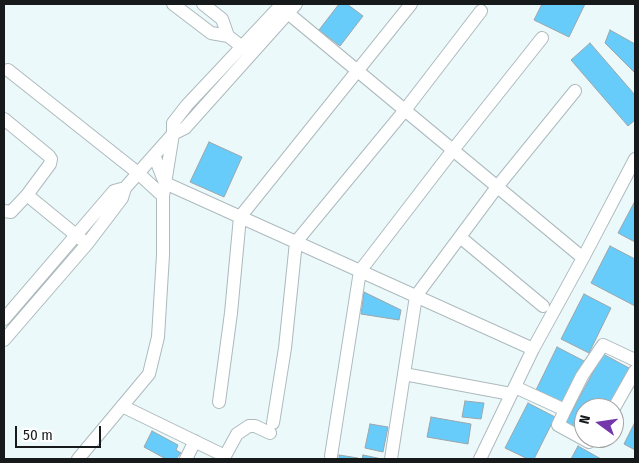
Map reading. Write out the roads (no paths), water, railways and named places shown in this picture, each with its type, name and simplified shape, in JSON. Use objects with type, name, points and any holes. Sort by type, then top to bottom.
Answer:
[{"type":"street","points":[[173,4],[210,33],[228,36],[241,46]]},
{"type":"street","points":[[203,4],[222,19],[228,36]]},
{"type":"street","points":[[219,402],[231,313],[240,217],[356,70],[411,4]]},
{"type":"street","points":[[287,7],[356,70],[583,258]]},
{"type":"street","points":[[78,459],[149,374],[158,337],[163,256],[163,196],[173,123],[187,104],[241,46],[287,7]]},
{"type":"street","points":[[4,340],[87,244],[122,198],[125,188],[173,134],[185,128],[287,7]]},
{"type":"street","points":[[122,406],[195,441],[224,458],[237,434],[249,426],[271,428],[285,348],[296,242],[405,110],[481,11]]},
{"type":"street","points":[[331,456],[360,271],[542,38]]},
{"type":"street","points":[[8,70],[138,173],[163,196]]},
{"type":"street","points":[[391,459],[416,296],[497,187],[575,90]]},
{"type":"street","points":[[4,119],[49,156],[51,160],[27,195],[11,212],[4,211]]},
{"type":"street","points":[[154,156],[166,183],[533,349]]},
{"type":"street","points":[[480,459],[533,349],[635,159]]},
{"type":"street","points":[[4,319],[114,191],[125,188]]},
{"type":"street","points":[[27,195],[87,244]]},
{"type":"street","points":[[460,236],[543,306]]},
{"type":"street","points":[[574,434],[558,425],[582,376],[603,345],[635,360]]},
{"type":"street","points":[[620,398],[635,371]]},
{"type":"street","points":[[404,374],[513,390],[565,410]]},
{"type":"street","points":[[186,459],[195,441]]}]
